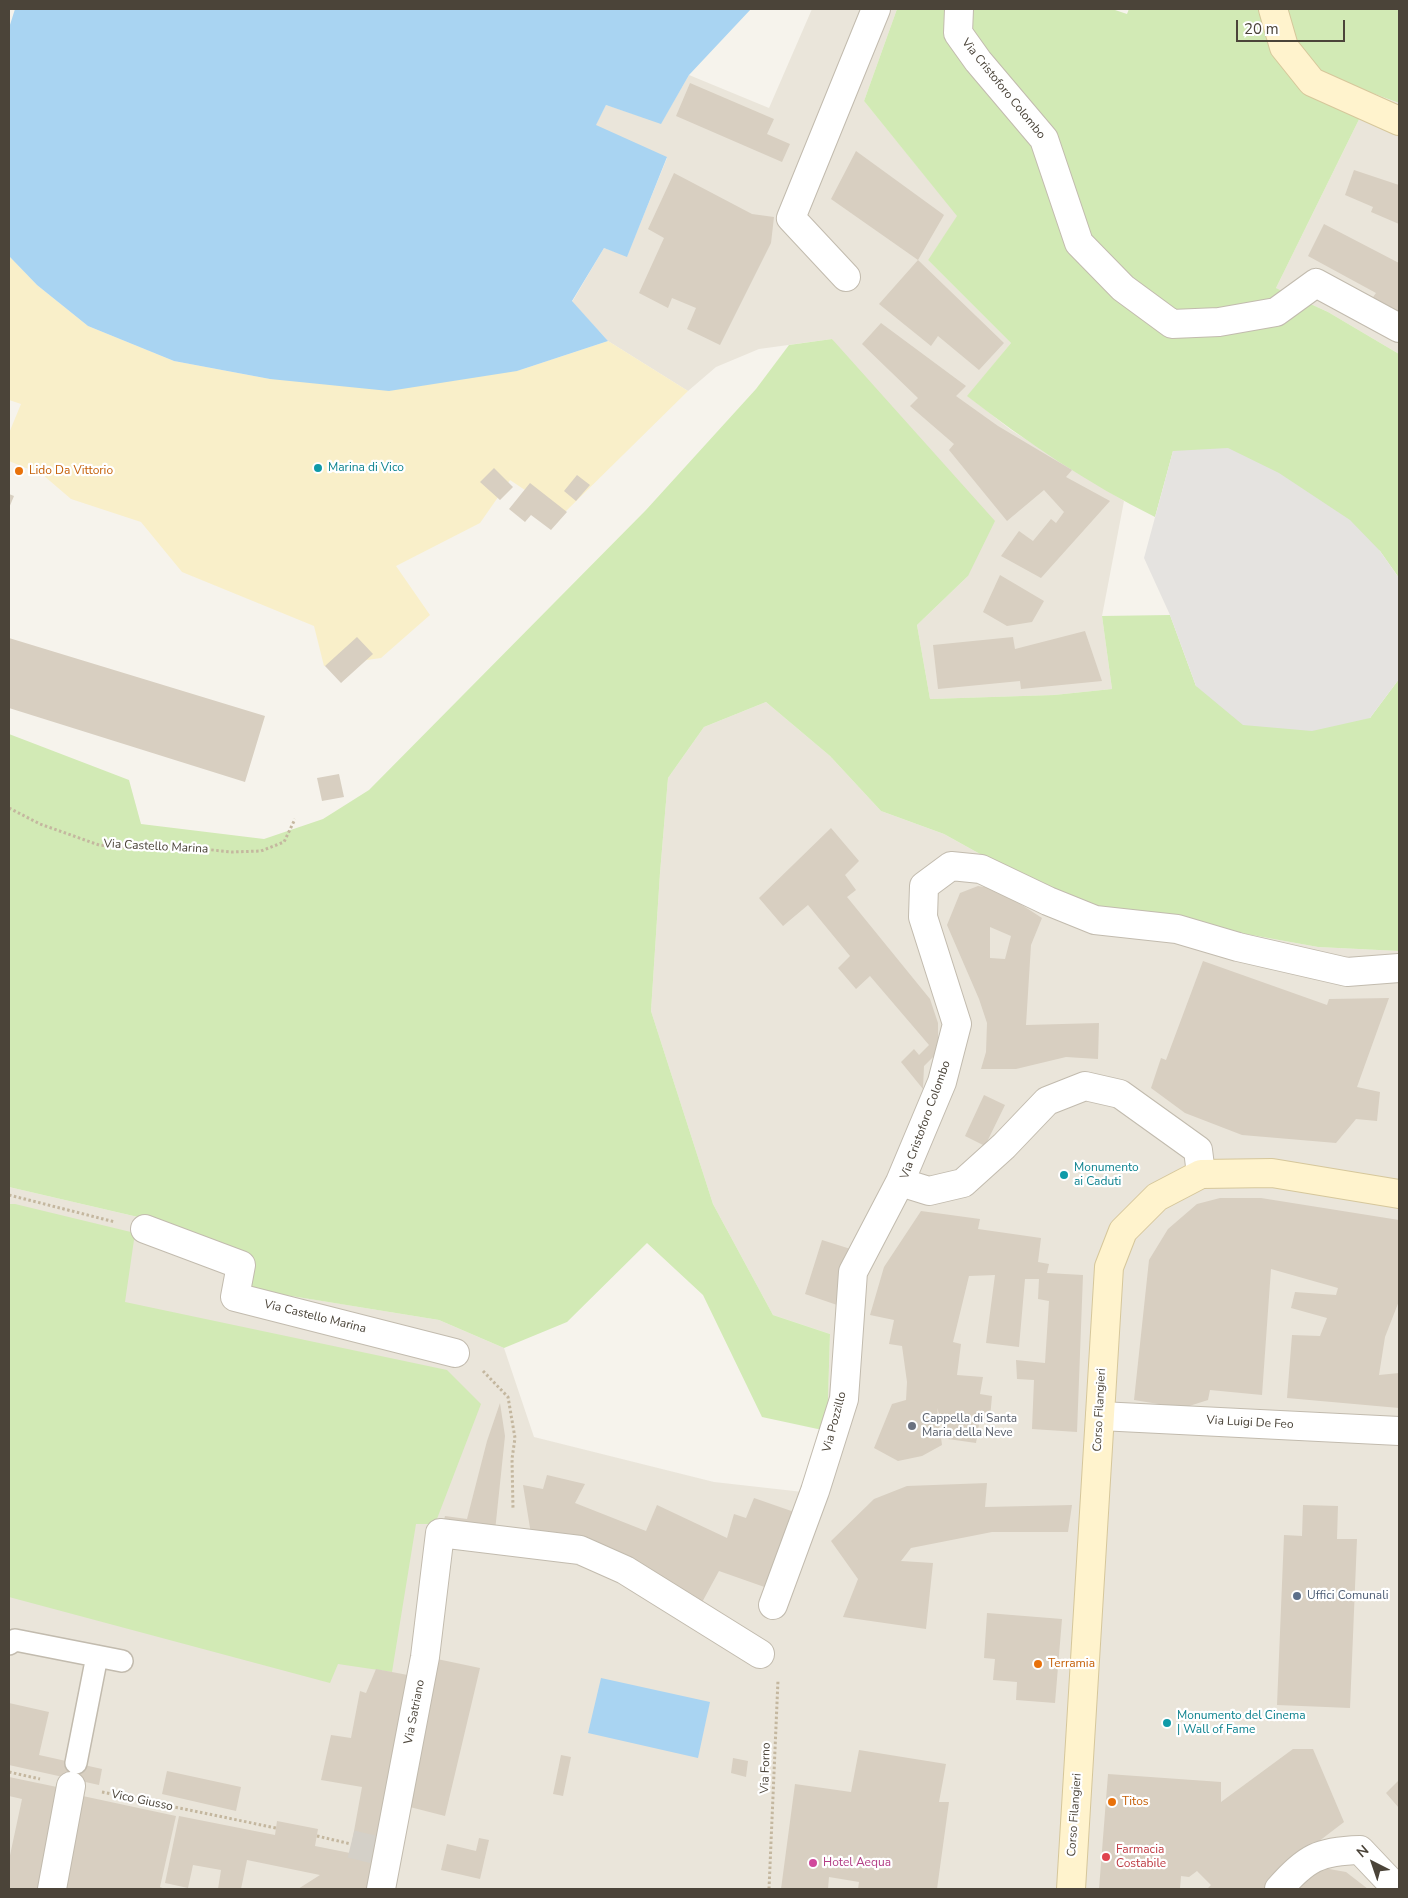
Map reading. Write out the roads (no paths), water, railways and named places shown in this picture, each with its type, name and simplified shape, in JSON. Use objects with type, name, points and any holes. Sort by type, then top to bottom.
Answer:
[{"type":"street","points":[[846,277],[791,218],[876,9]]},
{"type":"street","name":"Via Cristoforo Colombo","points":[[959,9],[958,33],[978,61],[1044,139],[1079,243],[1123,288],[1172,324],[1219,322],[1276,312],[1316,283],[1399,328]]},
{"type":"street","points":[[1273,9],[1284,47],[1312,82],[1399,121]]},
{"type":"street","name":"Via Cristoforo Colombo","points":[[1201,1174],[1198,1150],[1120,1094],[1085,1086],[1047,1102],[1004,1146],[963,1183],[929,1190],[900,1182],[942,1082],[957,1024],[923,917],[924,886],[951,866],[981,869],[1048,901],[1095,920],[1177,929],[1238,947],[1347,972],[1399,968]]},
{"type":"street","name":"Corso Filangieri","points":[[1071,1889],[1108,1267],[1124,1231],[1156,1197],[1201,1174],[1272,1173],[1399,1194]]},
{"type":"street","name":"Via Pozzillo","points":[[773,1605],[815,1491],[844,1399],[853,1272],[900,1182]]},
{"type":"street","name":"Via Castello Marina","points":[[145,1229],[241,1265],[235,1296],[455,1353]]},
{"type":"street","name":"Via Luigi De Feo","points":[[1100,1416],[1399,1431]]},
{"type":"street","name":"Via Satriano","points":[[381,1889],[384,1852],[425,1658],[440,1533],[580,1550],[616,1566],[760,1654]]},
{"type":"street","points":[[52,1889],[73,1776]]},
{"type":"street","points":[[1279,1889],[1292,1874],[1313,1857],[1340,1850],[1360,1850],[1397,1889]]},
{"type":"lane","points":[[9,1644],[15,1640],[122,1661]]},
{"type":"lane","points":[[73,1776],[97,1656]]},
{"type":"water","points":[[15,9],[751,9],[689,75],[661,124],[606,105],[596,125],[667,157],[627,257],[604,248],[572,301],[608,341],[517,371],[389,391],[270,379],[174,361],[88,326],[37,285],[9,256],[9,28]]},
{"type":"water","points":[[601,1678],[710,1702],[698,1758],[588,1733]]},
{"type":"tunnel","points":[[351,1844],[380,1851]]},
{"type":"place","name":"Marina di Vico","points":[[318,468]]},
{"type":"place","name":"Lido Da Vittorio","points":[[19,471]]},
{"type":"place","name":"Monumento ai Caduti","points":[[1064,1175]]},
{"type":"place","name":"Cappella di Santa Maria della Neve","points":[[912,1426]]},
{"type":"place","name":"Uffici Comunali","points":[[1297,1596]]},
{"type":"place","name":"Terramia","points":[[1038,1664]]},
{"type":"place","name":"Monumento del Cinema | Wall of Fame","points":[[1167,1723]]},
{"type":"place","name":"Titos","points":[[1112,1802]]},
{"type":"place","name":"Farmacia Costabile","points":[[1106,1857]]},
{"type":"place","name":"Hotel Aequa","points":[[813,1863]]}]
